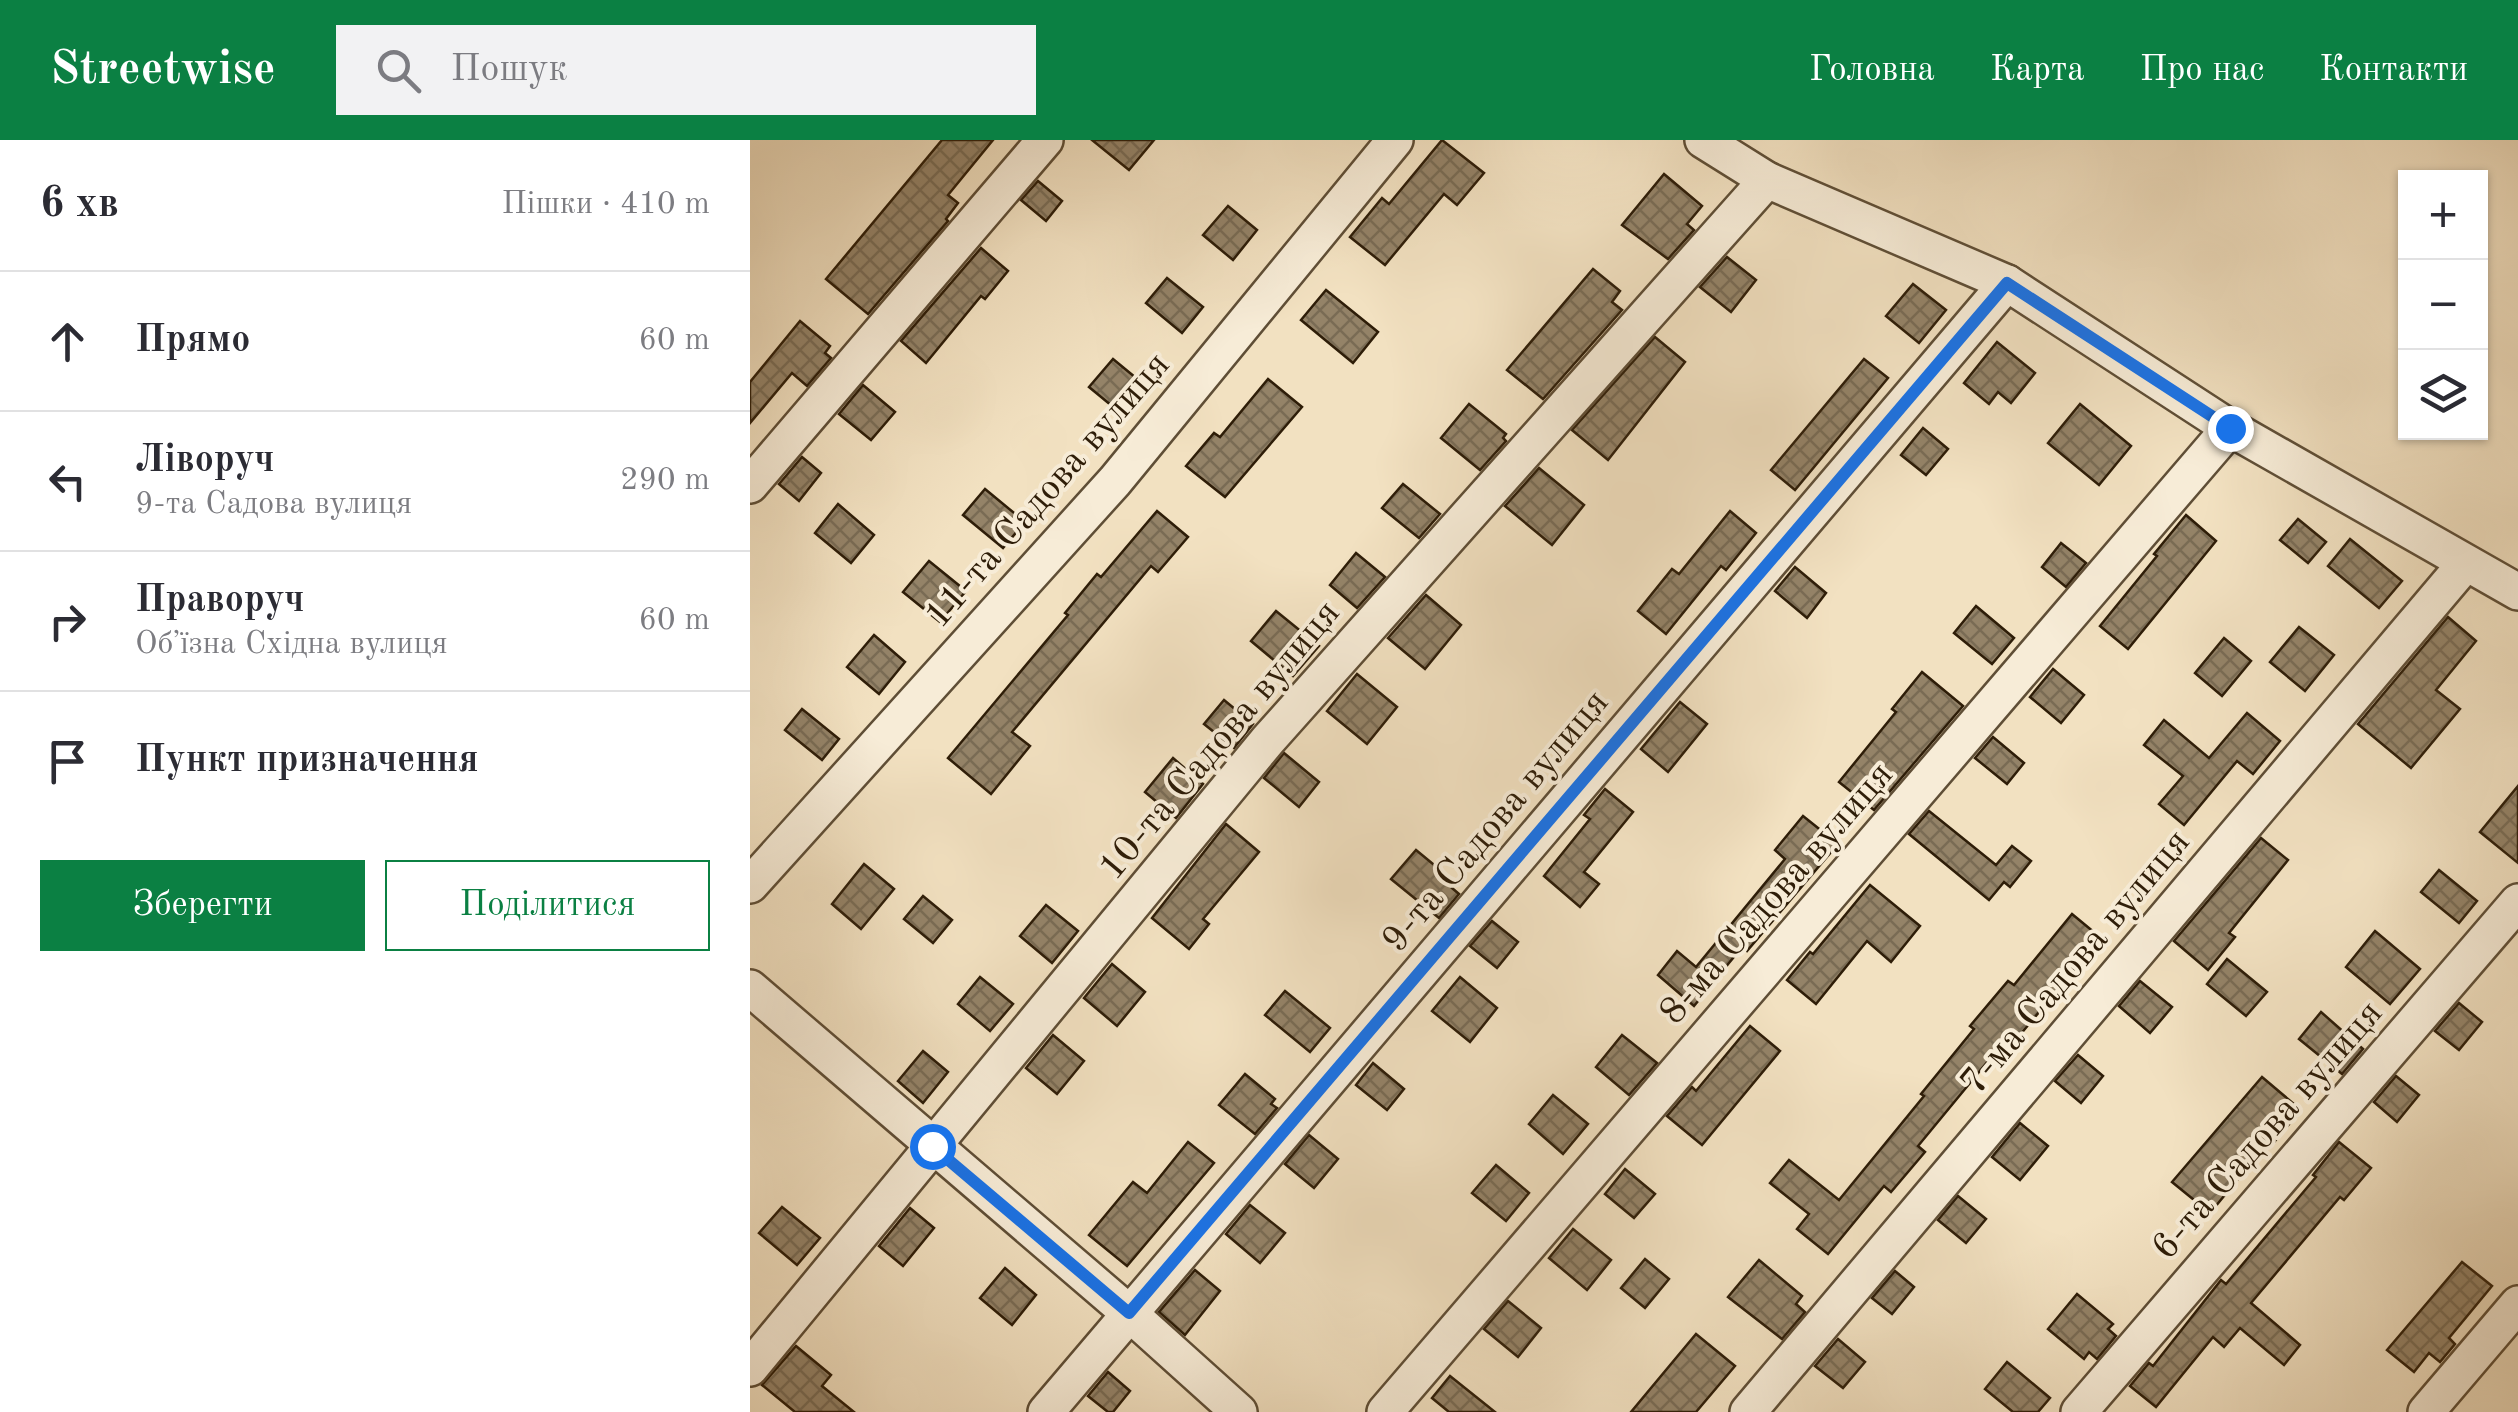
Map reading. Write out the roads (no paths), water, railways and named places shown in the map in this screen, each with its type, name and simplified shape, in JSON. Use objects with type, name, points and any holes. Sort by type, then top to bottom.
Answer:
[{"type":"street","points":[[750,485],[1044,140]]},
{"type":"street","name":"11-та Садова вулиця","points":[[752,880],[1115,481],[1394,140]]},
{"type":"street","points":[[1704,140],[1767,180],[2007,283],[2230,428],[2518,592]]},
{"type":"street","name":"10-та Садова вулиця","points":[[750,1368],[1268,740],[1767,180]]},
{"type":"street","name":"9-та Садова вулиця","points":[[1046,1412],[2007,283]]},
{"type":"street","name":"8-ма Садова вулиця","points":[[1384,1412],[2230,428]]},
{"type":"street","name":"7-ма Садова вулиця","points":[[1748,1412],[2466,564]]},
{"type":"street","name":"6-та Садова вулиця","points":[[2079,1412],[2518,902]]},
{"type":"street","points":[[750,988],[1239,1412]]},
{"type":"street","points":[[2426,1412],[2518,1304]]}]
